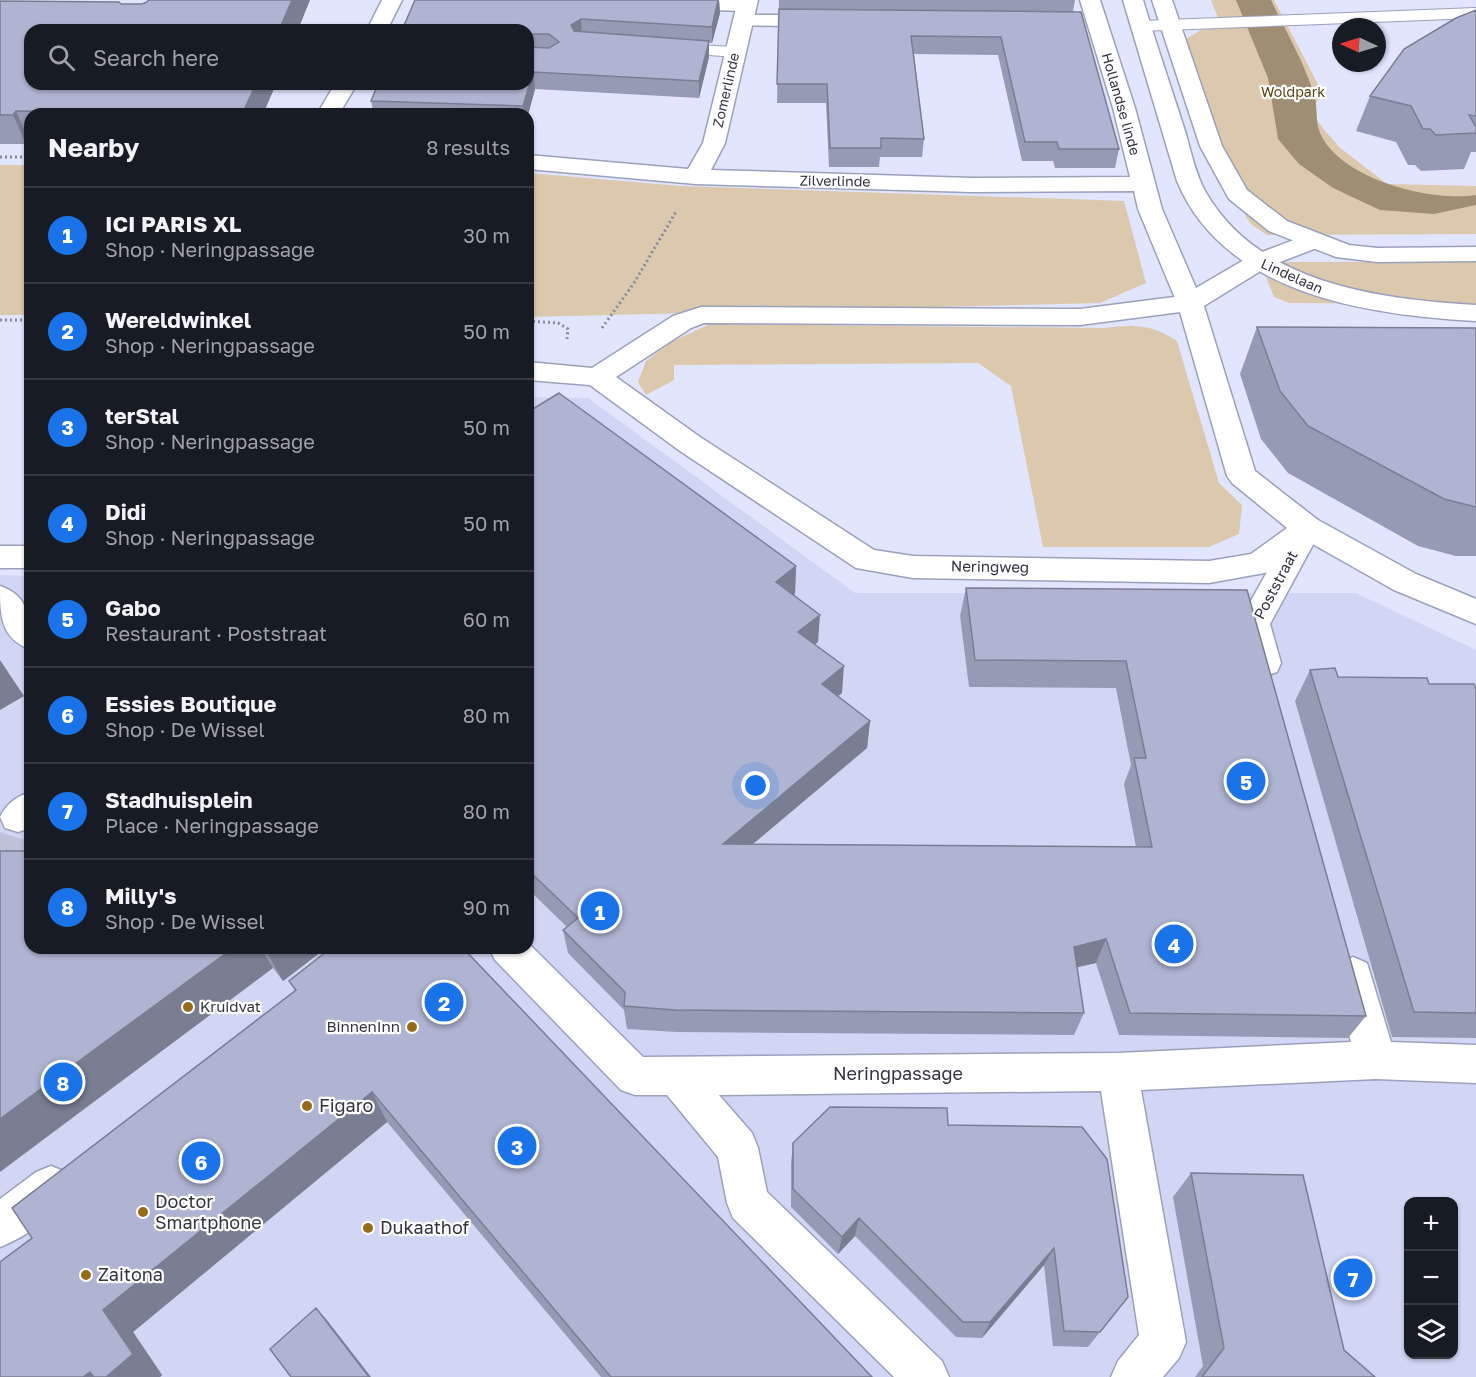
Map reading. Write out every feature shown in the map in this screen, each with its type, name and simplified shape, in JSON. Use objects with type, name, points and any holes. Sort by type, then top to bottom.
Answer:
[{"type":"street","points":[[380,24],[392,0]]},
{"type":"street","name":"Hollandse linde","points":[[1090,0],[1124,108],[1150,208],[1190,303],[1242,476],[1307,528]]},
{"type":"street","name":"Lindelaan","points":[[1133,0],[1194,193],[1214,223],[1258,262],[1329,292],[1424,311],[1476,313]]},
{"type":"street","points":[[1162,0],[1211,146],[1237,194],[1278,226],[1345,252],[1377,255],[1476,254]]},
{"type":"street","points":[[654,3],[746,9],[837,21]]},
{"type":"street","name":"Zomerlinde","points":[[696,177],[714,143],[746,9]]},
{"type":"street","points":[[1073,22],[1097,22]]},
{"type":"street","points":[[332,108],[342,90]]},
{"type":"street","name":"Zilverlinde","points":[[534,163],[696,177],[972,184],[1143,184]]},
{"type":"street","points":[[534,372],[597,377],[682,322],[701,315],[1080,316],[1190,303],[1258,262],[1312,241]]},
{"type":"street","name":"Neringweg","points":[[597,377],[690,444],[867,560],[913,567],[1209,572],[1259,564],[1307,528]]},
{"type":"street","points":[[1307,528],[1405,582],[1476,612]]},
{"type":"street","name":"Poststraat","points":[[1274,692],[1254,624],[1307,528]]},
{"type":"street","points":[[0,598],[24,629]]},
{"type":"street","points":[[1344,943],[1376,1060]]},
{"type":"street","name":"Neringpassage","points":[[514,954],[635,1076],[1118,1072],[1376,1060],[1476,1064]]},
{"type":"street","points":[[1118,1072],[1163,1342],[1134,1377]]},
{"type":"street","points":[[677,1076],[737,1148],[748,1203],[926,1377]]},
{"type":"street","points":[[0,1226],[76,1167]]},
{"type":"lane","points":[[1332,0],[1344,18],[1476,13]]},
{"type":"lane","points":[[1403,0],[1412,15]]},
{"type":"lane","points":[[1140,26],[1332,18]]},
{"type":"lane","points":[[665,48],[735,52]]},
{"type":"path","points":[[0,157],[24,157]]},
{"type":"path","points":[[597,335],[634,283],[696,177]]},
{"type":"path","points":[[0,320],[24,320]]},
{"type":"shaded area","name":"Woldpark","points":[[1236,0],[1271,0],[1309,79],[1315,97],[1319,130],[1332,151],[1368,176],[1413,191],[1436,195],[1476,195],[1476,205],[1434,214],[1380,210],[1333,188],[1299,164],[1278,139],[1268,78]]},
{"type":"shaded area","points":[[534,397],[588,398],[855,593],[1356,593],[1476,650],[1476,1377],[0,1377],[0,575],[24,576],[24,954],[534,954]]},
{"type":"green space","points":[[1211,0],[1274,0],[1321,90],[1312,115],[1339,147],[1387,184],[1476,186],[1476,234],[1267,235],[1252,225],[1246,217],[1184,40],[1203,29],[1239,28],[1235,17],[1218,18]]},
{"type":"green space","points":[[0,165],[24,165],[24,315],[0,315]]},
{"type":"green space","points":[[534,174],[681,186],[1124,201],[1146,283],[1100,303],[534,317]]},
{"type":"green space","points":[[1260,262],[1476,262],[1476,304],[1289,303],[1274,297]]},
{"type":"green space","points":[[710,324],[1104,328],[1133,326],[1158,331],[1177,341],[1219,483],[1242,505],[1239,534],[1209,547],[1043,547],[1011,386],[978,363],[674,365],[674,380],[646,395],[638,382],[646,361],[671,342]]},
{"type":"building","points":[[148,0],[292,0],[282,24],[24,24],[24,90],[253,90],[245,108],[24,108],[24,111],[16,111],[13,115],[0,115],[0,1],[119,2],[121,4],[147,2]]},
{"type":"building","points":[[415,0],[718,0],[712,27],[581,19],[571,25],[574,31],[709,41],[699,81],[534,72],[534,47],[549,48],[559,42],[549,34],[534,34],[534,24],[405,24]]},
{"type":"building","points":[[779,9],[1081,12],[1119,149],[1059,149],[1057,142],[1025,142],[1001,37],[911,36],[924,139],[881,138],[881,148],[830,148],[827,84],[777,84]]},
{"type":"building","points":[[1476,10],[1476,116],[1469,115],[1476,127],[1476,133],[1436,135],[1430,129],[1423,129],[1411,106],[1370,96],[1404,49],[1456,18]]},
{"type":"building","points":[[376,90],[528,90],[523,106],[371,101]]},
{"type":"building","points":[[1257,327],[1476,328],[1476,507],[1444,499],[1308,426],[1280,391]]},
{"type":"building","points":[[559,393],[796,566],[776,582],[820,615],[798,632],[844,666],[822,684],[870,721],[723,844],[1152,847],[1134,758],[1146,758],[1126,661],[975,660],[966,588],[1247,590],[1366,1016],[1130,1013],[1106,939],[1074,947],[1084,1013],[675,1010],[624,1006],[625,992],[563,930],[578,918],[534,876],[534,408]]},
{"type":"building","points":[[1335,668],[1338,677],[1427,678],[1429,684],[1474,684],[1476,689],[1476,1013],[1414,1012],[1310,670]]},
{"type":"building","points":[[0,851],[24,851],[24,954],[225,954],[0,1119]]},
{"type":"building","points":[[323,954],[469,954],[872,1377],[611,1377],[372,1092],[103,1310],[133,1354],[106,1377],[94,1377],[90,1372],[83,1377],[0,1377],[0,1262],[32,1238],[12,1208],[296,990],[289,981]]},
{"type":"building","points":[[830,1107],[947,1108],[948,1125],[1082,1127],[1107,1159],[1128,1297],[1100,1332],[1064,1331],[1054,1248],[990,1322],[963,1322],[859,1218],[842,1237],[793,1189],[793,1143]]},
{"type":"building","points":[[1191,1173],[1303,1175],[1344,1350],[1375,1377],[1202,1377],[1224,1348]]},
{"type":"building","points":[[316,1308],[369,1377],[291,1377],[270,1349]]},
{"type":"tunnel","points":[[0,874],[18,817]]},
{"type":"place","name":"Gabo","points":[[1246,781]]},
{"type":"place","name":"ICI PARIS XL","points":[[600,911]]},
{"type":"place","name":"Didi","points":[[1174,944]]},
{"type":"place","name":"Wereldwinkel","points":[[444,1002]]},
{"type":"place","name":"Kruidvat","points":[[188,1007]]},
{"type":"place","name":"BinnenInn","points":[[412,1027]]},
{"type":"place","name":"Milly's","points":[[63,1082]]},
{"type":"place","name":"Figaro","points":[[307,1106]]},
{"type":"place","name":"terStal","points":[[517,1146]]},
{"type":"place","name":"Essies Boutique","points":[[201,1161]]},
{"type":"place","name":"Doctor Smartphone","points":[[143,1212]]},
{"type":"place","name":"Dukaathof","points":[[368,1228]]},
{"type":"place","name":"Zaitona","points":[[86,1275]]},
{"type":"place","name":"Stadhuisplein","points":[[1353,1278]]}]
